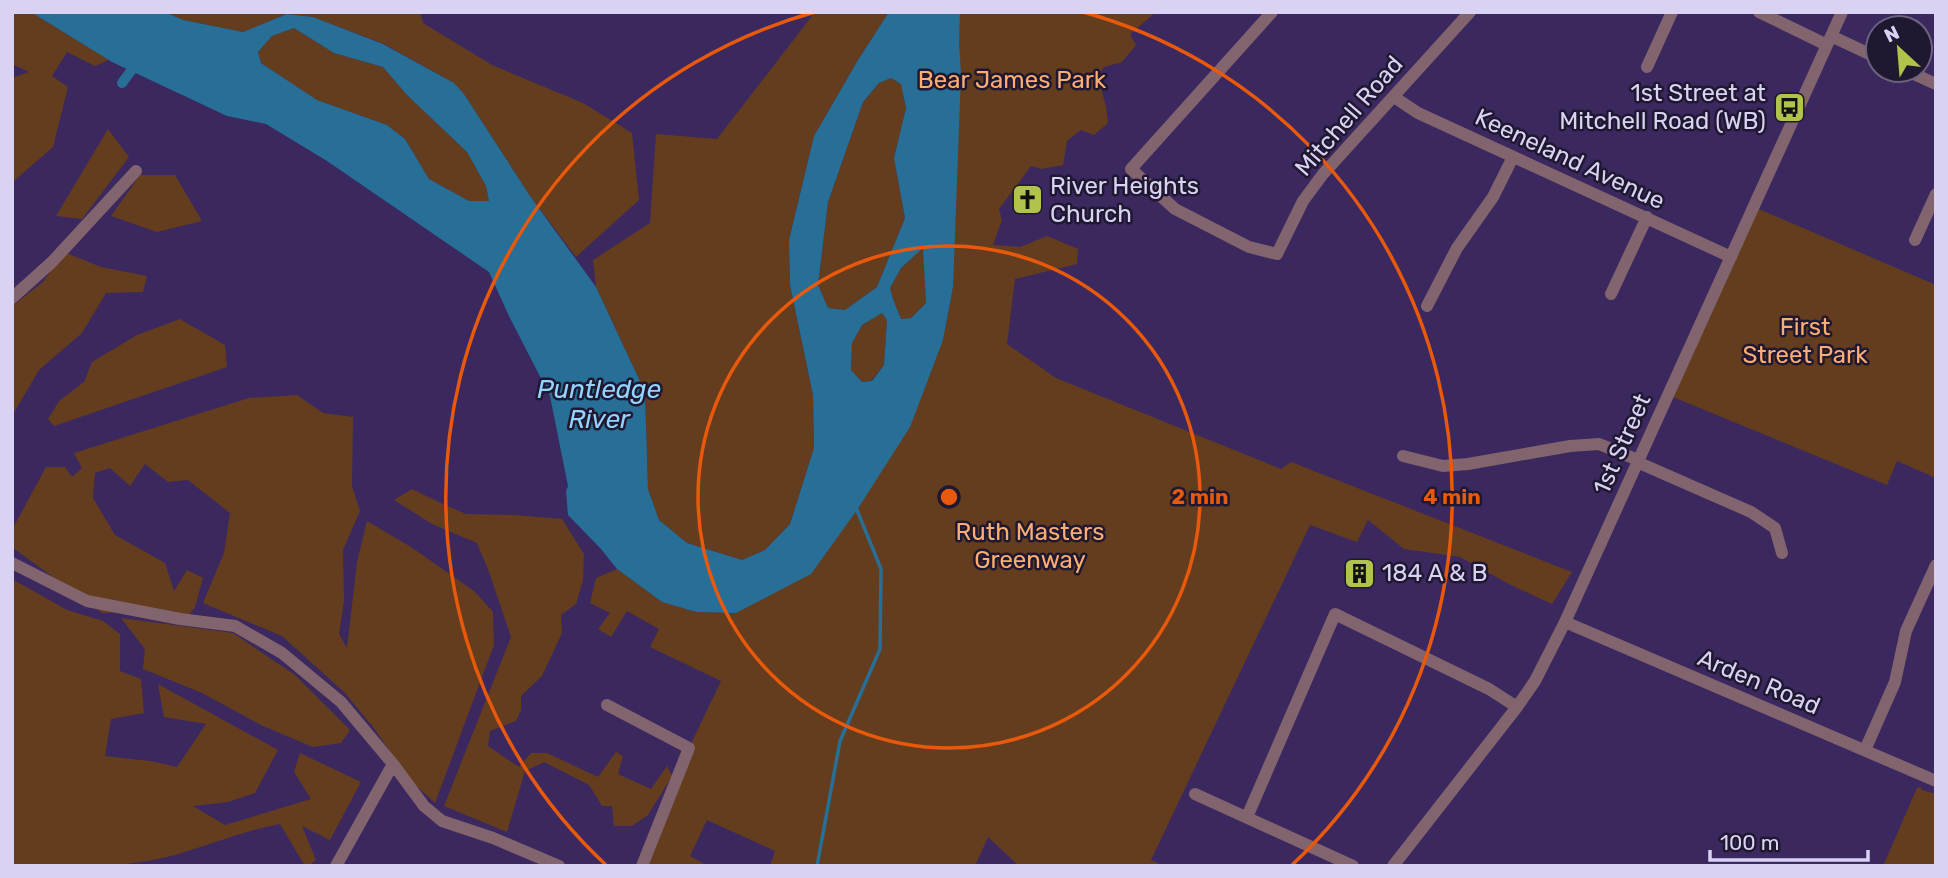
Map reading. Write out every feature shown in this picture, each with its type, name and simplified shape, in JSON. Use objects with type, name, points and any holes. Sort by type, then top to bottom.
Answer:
[{"type":"street","name":"Mitchell Road","points":[[1272,12],[1131,169],[1175,209],[1249,247],[1277,254],[1303,201],[1323,174],[1470,12]]},
{"type":"street","points":[[1647,67],[1672,12]]},
{"type":"street","points":[[1759,12],[1864,53]]},
{"type":"street","name":"1st Street","points":[[1393,866],[1535,681],[1565,622],[1842,12]]},
{"type":"street","name":"Keeneland Avenue","points":[[1394,97],[1418,113],[1731,257]]},
{"type":"street","points":[[1427,306],[1457,248],[1493,197],[1513,157]]},
{"type":"street","points":[[12,298],[52,262],[136,171]]},
{"type":"street","points":[[1915,240],[1936,194]]},
{"type":"street","points":[[1611,295],[1647,217]]},
{"type":"street","points":[[1403,456],[1443,466],[1570,446],[1600,444],[1751,512],[1774,528],[1783,553]]},
{"type":"street","points":[[12,563],[87,601],[180,619],[235,626],[282,653],[341,702],[424,806],[442,821],[493,838],[559,866]]},
{"type":"street","points":[[1865,750],[1895,682],[1906,631],[1936,565]]},
{"type":"street","points":[[1247,817],[1335,614],[1489,689],[1517,707]]},
{"type":"street","name":"Arden Road","points":[[1565,622],[1936,781]]},
{"type":"street","points":[[607,705],[690,748],[642,866]]},
{"type":"street","points":[[336,866],[393,764]]},
{"type":"street","points":[[1195,794],[1353,866]]},
{"type":"green space","points":[[12,12],[31,12],[109,60],[95,66],[67,52],[52,76],[68,87],[53,147],[14,181],[12,78],[29,72],[12,64]]},
{"type":"green space","points":[[165,12],[420,12],[423,23],[492,65],[583,103],[632,133],[639,200],[576,257],[530,196],[464,94],[454,83],[384,44],[313,17],[287,14],[243,32],[183,20]]},
{"type":"green space","points":[[815,12],[889,12],[814,136],[789,240],[790,285],[813,395],[814,448],[790,524],[765,550],[742,560],[687,543],[659,520],[648,489],[645,392],[596,287],[593,260],[650,223],[656,134],[717,139]]},
{"type":"green space","name":"Ruth Masters Greenway","points":[[945,12],[1156,12],[1130,34],[1136,45],[1122,62],[1104,67],[1098,75],[1108,123],[1094,135],[1081,130],[1067,141],[1063,165],[1042,169],[1031,166],[999,209],[1002,220],[993,245],[1020,247],[1047,236],[1078,249],[1077,264],[1015,279],[1007,344],[1056,378],[1281,469],[1291,462],[1572,572],[1552,604],[1460,557],[1404,549],[1368,520],[1357,542],[1310,525],[1151,860],[1159,864],[1158,866],[1019,866],[988,837],[975,866],[770,866],[775,851],[707,820],[690,856],[708,866],[642,866],[689,748],[721,681],[650,647],[659,629],[627,611],[611,637],[598,629],[610,613],[590,603],[596,578],[617,569],[662,602],[696,612],[736,613],[943,340],[953,287]]},
{"type":"green space","points":[[294,28],[334,53],[383,67],[407,95],[467,152],[486,186],[489,201],[469,201],[429,179],[405,139],[387,125],[317,100],[261,63],[258,52],[272,36]]},
{"type":"green space","points":[[891,78],[901,84],[906,108],[894,158],[905,218],[877,287],[845,310],[828,308],[818,285],[828,202],[863,102],[879,83]]},
{"type":"green space","points":[[108,129],[129,157],[82,219],[56,216]]},
{"type":"green space","points":[[140,175],[175,175],[202,221],[157,232],[111,216]]},
{"type":"green space","name":"First Street Park","points":[[1754,207],[1936,285],[1936,478],[1897,461],[1887,485],[1668,395]]},
{"type":"green space","points":[[924,247],[926,303],[911,318],[901,319],[890,288],[901,268]]},
{"type":"green space","points":[[64,252],[101,267],[147,276],[143,292],[106,293],[82,333],[39,370],[12,416],[12,306],[43,282]]},
{"type":"green space","points":[[882,313],[887,320],[884,365],[871,381],[862,382],[851,370],[852,343],[862,325]]},
{"type":"green space","points":[[180,319],[225,345],[227,367],[54,426],[48,419],[59,401],[84,382],[92,362],[137,335]]},
{"type":"green space","points":[[297,395],[323,413],[353,417],[352,486],[360,511],[343,550],[344,601],[339,634],[347,648],[357,562],[367,521],[411,547],[474,591],[493,612],[494,645],[435,803],[411,781],[345,693],[282,636],[203,603],[224,553],[230,513],[188,480],[168,482],[145,464],[130,486],[110,468],[95,473],[93,498],[115,535],[165,563],[174,591],[187,570],[203,578],[195,607],[188,616],[102,613],[12,547],[12,530],[46,467],[65,467],[72,477],[82,468],[74,453],[249,398]]},
{"type":"green space","points":[[412,489],[466,514],[562,519],[584,554],[583,580],[576,604],[561,615],[562,633],[542,676],[521,696],[521,710],[516,721],[490,731],[488,746],[519,767],[531,753],[547,753],[598,777],[616,752],[623,756],[618,774],[651,789],[667,766],[672,776],[648,815],[632,826],[614,826],[612,806],[602,806],[589,785],[544,762],[525,771],[507,832],[444,806],[511,637],[477,543],[432,524],[394,500]]},
{"type":"green space","points":[[12,579],[67,610],[103,621],[120,634],[120,671],[141,679],[144,713],[111,719],[105,756],[177,767],[206,724],[164,717],[158,684],[278,750],[255,793],[228,802],[193,806],[225,825],[311,799],[294,772],[300,753],[361,782],[330,840],[302,826],[316,860],[305,866],[280,824],[148,861],[90,866],[12,866]]},
{"type":"green space","points":[[121,618],[233,633],[295,675],[350,730],[341,743],[313,747],[263,726],[202,693],[143,669],[145,649]]},
{"type":"green space","points":[[1920,786],[1922,790],[1936,794],[1936,866],[1883,866],[1917,788]]},
{"type":"water","name":"Puntledge River","points":[[31,12],[165,12],[183,20],[243,32],[287,14],[313,17],[383,44],[454,83],[464,94],[530,196],[596,287],[645,392],[648,489],[659,520],[687,543],[742,560],[765,550],[790,524],[814,448],[813,395],[790,285],[789,240],[814,136],[889,12],[960,12],[961,74],[953,287],[943,340],[910,427],[857,510],[811,574],[736,613],[696,612],[662,602],[617,569],[568,515],[568,486],[550,396],[489,272],[327,161],[266,124],[227,116],[112,62]],"holes":[[[294,28],[334,53],[383,67],[407,95],[467,152],[486,186],[489,201],[469,201],[429,179],[405,139],[387,125],[317,100],[261,63],[258,52],[272,36]],[[891,78],[901,84],[906,108],[894,158],[905,218],[877,287],[845,310],[828,308],[818,285],[828,202],[863,102],[879,83]],[[923,248],[926,303],[911,318],[901,319],[890,288],[901,268]],[[882,313],[887,320],[884,365],[872,381],[862,382],[851,370],[852,343],[862,325]]]},
{"type":"waterway","points":[[122,83],[139,60]]},
{"type":"waterway","points":[[817,866],[840,741],[880,649],[881,569],[857,510]]},
{"type":"place","name":"1st Street at Mitchell Road (WB)","points":[[1789,107]]},
{"type":"place","name":"River Heights Church","points":[[1027,200]]},
{"type":"place","name":"184 A & B","points":[[1359,573]]},
{"type":"park label","name":"Bear James Park","points":[[1012,80]]}]
